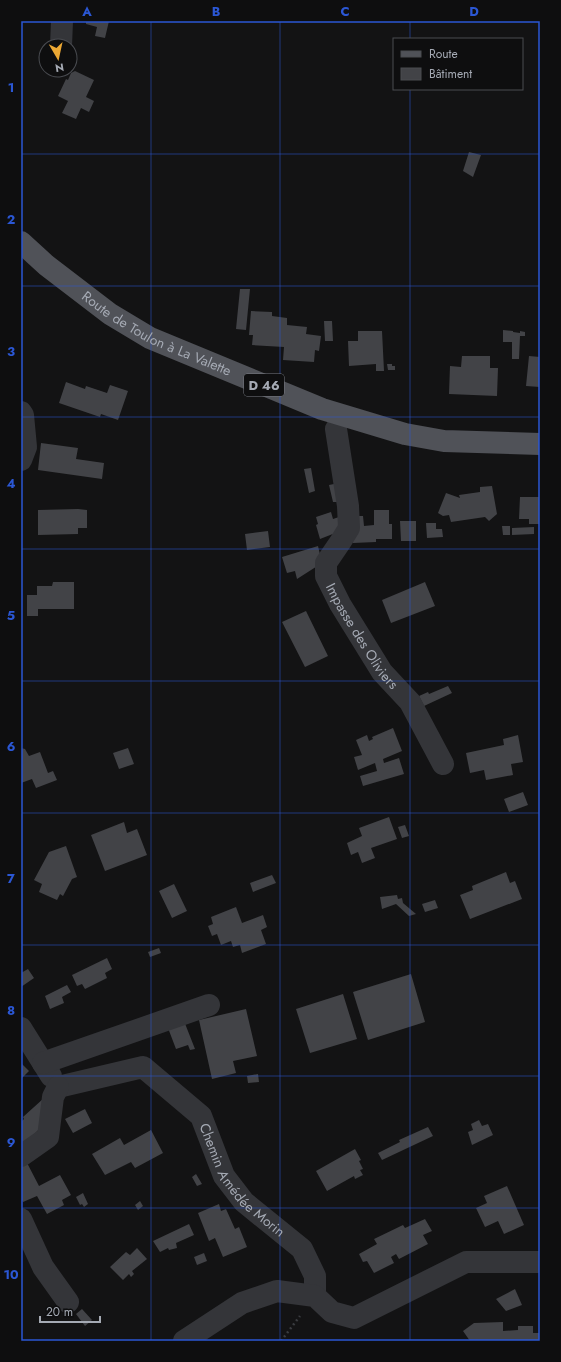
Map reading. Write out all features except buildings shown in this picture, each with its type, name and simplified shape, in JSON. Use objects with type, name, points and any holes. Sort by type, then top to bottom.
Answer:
[{"type":"main road","name":"Route de Toulon à La Valette","points":[[21,242],[46,265],[110,314],[150,338],[322,409],[405,434],[444,441],[540,444]]},
{"type":"main road","name":"Route de Toulon à La Valette","points":[[21,258],[76,306],[131,340],[206,376],[336,429],[403,446],[458,454],[540,456]]},
{"type":"street","points":[[62,21],[62,38]]},
{"type":"street","points":[[21,412],[23,415],[26,447],[21,460]]},
{"type":"street","name":"Impasse des Oliviers","points":[[336,429],[348,506],[349,528],[326,563],[326,576],[340,604],[382,672],[410,702],[443,764]]},
{"type":"street","points":[[43,1063],[209,1005]]},
{"type":"street","points":[[21,1028],[58,1087],[53,1097],[48,1137],[21,1156]]},
{"type":"street","name":"Chemin Amédée Morin","points":[[58,1087],[143,1067],[201,1116],[224,1176],[244,1202],[302,1249],[315,1276],[315,1296]]},
{"type":"street","points":[[21,1219],[43,1267],[68,1302]]},
{"type":"street","points":[[184,1341],[242,1303],[277,1291],[315,1296],[332,1312],[354,1318],[466,1262],[540,1262]]},
{"type":"path","points":[[281,1341],[315,1296]]}]
